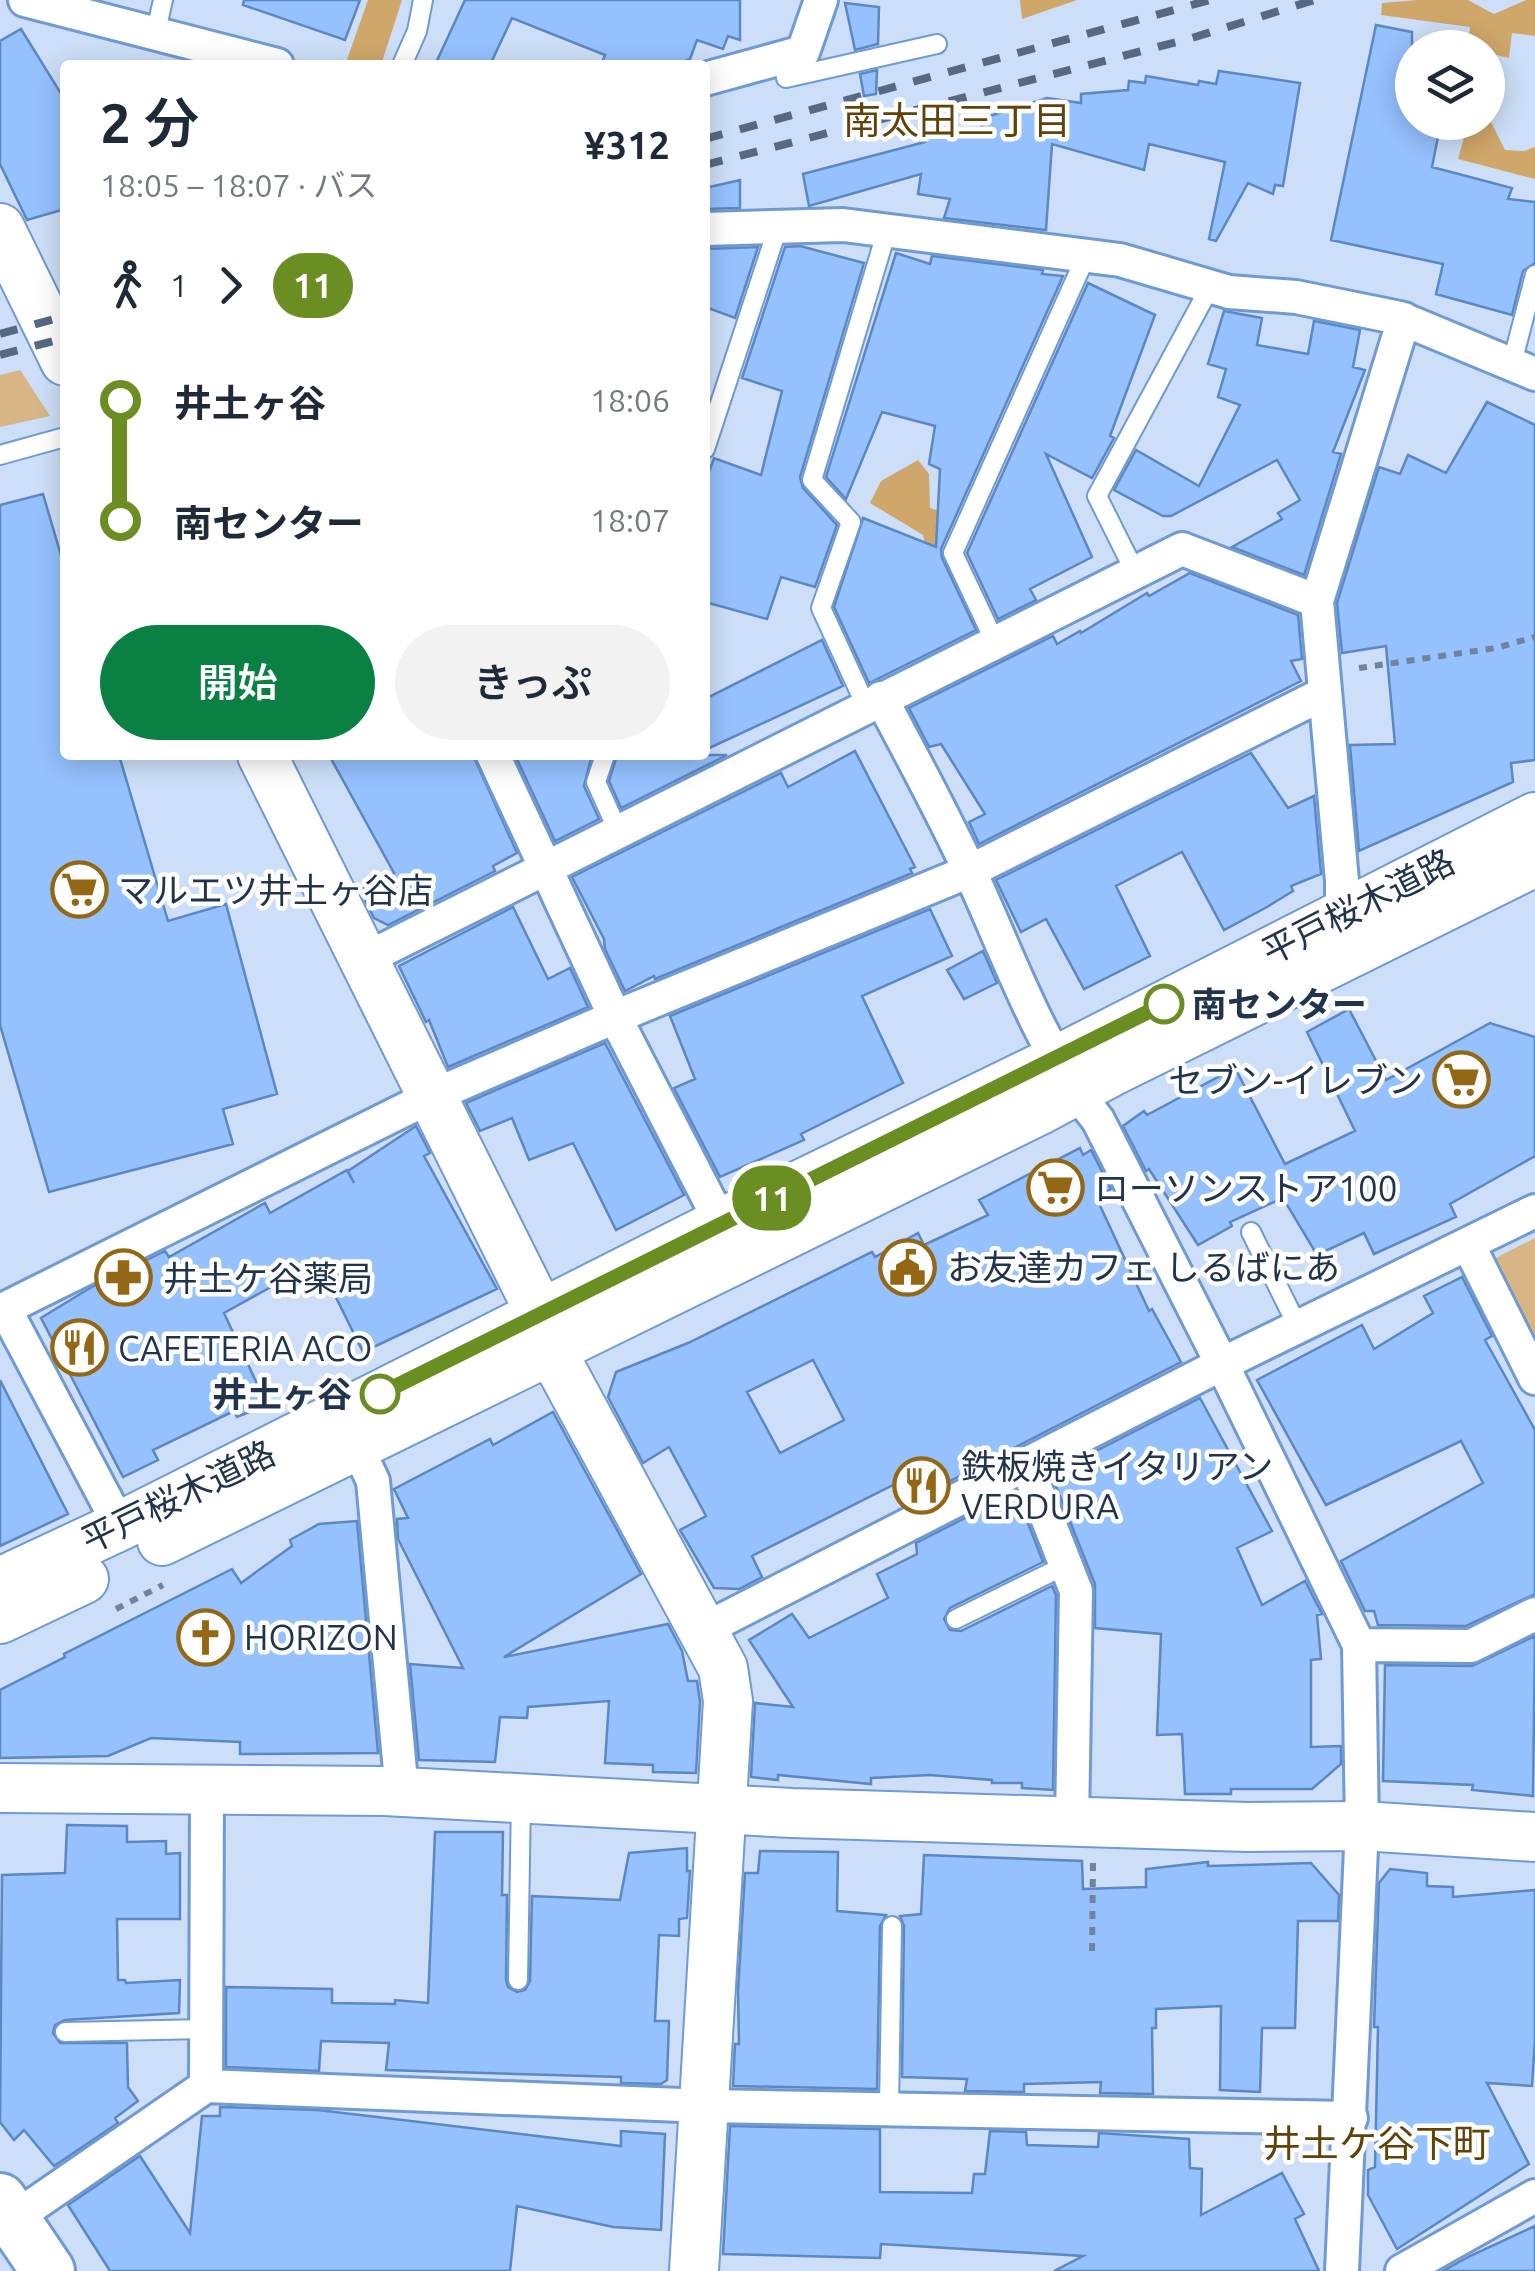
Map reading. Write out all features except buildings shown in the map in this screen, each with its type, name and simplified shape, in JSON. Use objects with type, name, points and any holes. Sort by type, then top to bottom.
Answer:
[{"type":"main road","points":[[0,228],[60,351]]},
{"type":"main road","points":[[265,760],[546,1332],[724,1668],[728,1701],[694,2271]]},
{"type":"main road","name":"平戸桜木道路","points":[[0,1582],[546,1332],[1066,1075],[1342,913],[1535,818]]},
{"type":"main road","name":"平戸桜木道路","points":[[0,1619],[357,1447],[721,1223],[1066,1075],[1535,862]]},
{"type":"main road","points":[[0,1788],[402,1792],[722,1809],[1082,1838],[1248,1827],[1362,1826],[1535,1837]]},
{"type":"main road","points":[[6,2209],[48,2271]]},
{"type":"street","points":[[25,0],[160,16],[265,60]]},
{"type":"street","points":[[710,78],[803,52],[821,0]]},
{"type":"street","points":[[710,229],[844,225],[1120,260],[1228,292],[1296,296],[1404,319],[1523,369]]},
{"type":"street","points":[[1342,913],[1316,600],[1404,319]]},
{"type":"street","points":[[365,959],[1182,549],[1316,600]]},
{"type":"street","points":[[120,1526],[3,1310],[430,1097],[615,1016],[970,871],[1324,683]]},
{"type":"street","points":[[874,702],[970,871],[1040,1029],[1098,1120],[1359,1645],[1362,1826],[1342,2271]]},
{"type":"street","points":[[495,760],[615,1016],[721,1223]]},
{"type":"street","points":[[703,1630],[1222,1364],[1535,1210]]},
{"type":"street","points":[[1468,1244],[1535,1378]]},
{"type":"street","points":[[357,1447],[372,1481],[402,1792]]},
{"type":"street","points":[[1026,1464],[1076,1591],[1082,1838]]},
{"type":"street","points":[[1359,1645],[1471,1646],[1535,1614]]},
{"type":"street","points":[[206,2086],[208,1788]]},
{"type":"street","points":[[6,2209],[206,2086],[706,2106],[1351,2118]]},
{"type":"street","points":[[1402,2271],[1535,2196]]},
{"type":"lane","points":[[404,60],[423,0]]},
{"type":"lane","points":[[783,58],[786,78],[938,44]]},
{"type":"lane","points":[[710,435],[778,227]]},
{"type":"lane","points":[[874,702],[821,608],[851,522],[812,480],[887,230]]},
{"type":"lane","points":[[995,642],[953,554],[1086,256]]},
{"type":"lane","points":[[1523,369],[1535,274]]},
{"type":"lane","points":[[1134,572],[1096,496],[1210,287]]},
{"type":"lane","points":[[0,455],[60,437]]},
{"type":"lane","points":[[603,760],[596,782],[618,832]]},
{"type":"lane","points":[[1251,1232],[1298,1326]]},
{"type":"lane","points":[[956,1618],[1066,1565]]},
{"type":"lane","points":[[518,1980],[521,1798]]},
{"type":"lane","points":[[888,2109],[892,1926]]},
{"type":"lane","points":[[65,2032],[206,2029]]},
{"type":"path","points":[[1324,683],[1535,637]]},
{"type":"path","points":[[1082,1838],[1092,1951]]},
{"type":"shaded area","points":[[368,0],[402,0],[383,60],[347,60]]},
{"type":"shaded area","points":[[1020,0],[1077,0],[1022,19]]},
{"type":"shaded area","points":[[1468,0],[1494,14],[1535,0],[1535,36],[1512,33],[1509,58],[1505,57],[1505,30],[1470,30],[1470,27],[1381,15],[1382,3]]},
{"type":"shaded area","points":[[1463,140],[1500,140],[1505,150],[1535,147],[1535,179],[1458,159]]},
{"type":"shaded area","points":[[20,370],[50,416],[0,427],[0,375]]},
{"type":"shaded area","points":[[918,460],[929,474],[930,508],[954,516],[945,539],[928,556],[923,535],[870,503],[881,481]]},
{"type":"shaded area","points":[[1535,1238],[1535,1340],[1494,1259]]},
{"type":"railway","points":[[710,138],[1210,0]]},
{"type":"railway","points":[[710,164],[1192,38],[1314,0]]},
{"type":"railway","points":[[0,334],[60,317]]},
{"type":"railway","points":[[0,355],[60,339]]},
{"type":"bus line","name":"11","points":[[380,1394],[1164,1004]]},
{"type":"place","name":"マルエツ井土ヶ谷店","points":[[79,890]]},
{"type":"place","name":"南センター","points":[[1164,1004]]},
{"type":"place","name":"セブン-イレブン","points":[[1462,1080]]},
{"type":"place","name":"ローソンストア100","points":[[1055,1188]]},
{"type":"place","name":"お友達カフェ しるばにあ","points":[[908,1267]]},
{"type":"place","name":"井土ケ谷薬局","points":[[124,1278]]},
{"type":"place","name":"CAFETERIA ACO","points":[[79,1348]]},
{"type":"place","name":"井土ヶ谷","points":[[380,1394]]},
{"type":"place","name":"鉄板焼きイタリアン VERDURA","points":[[922,1486]]},
{"type":"place","name":"HORIZON","points":[[205,1637]]},
{"type":"district","name":"南太田三丁目","points":[[957,120]]},
{"type":"district","name":"井土ケ谷下町","points":[[1377,2143]]}]
